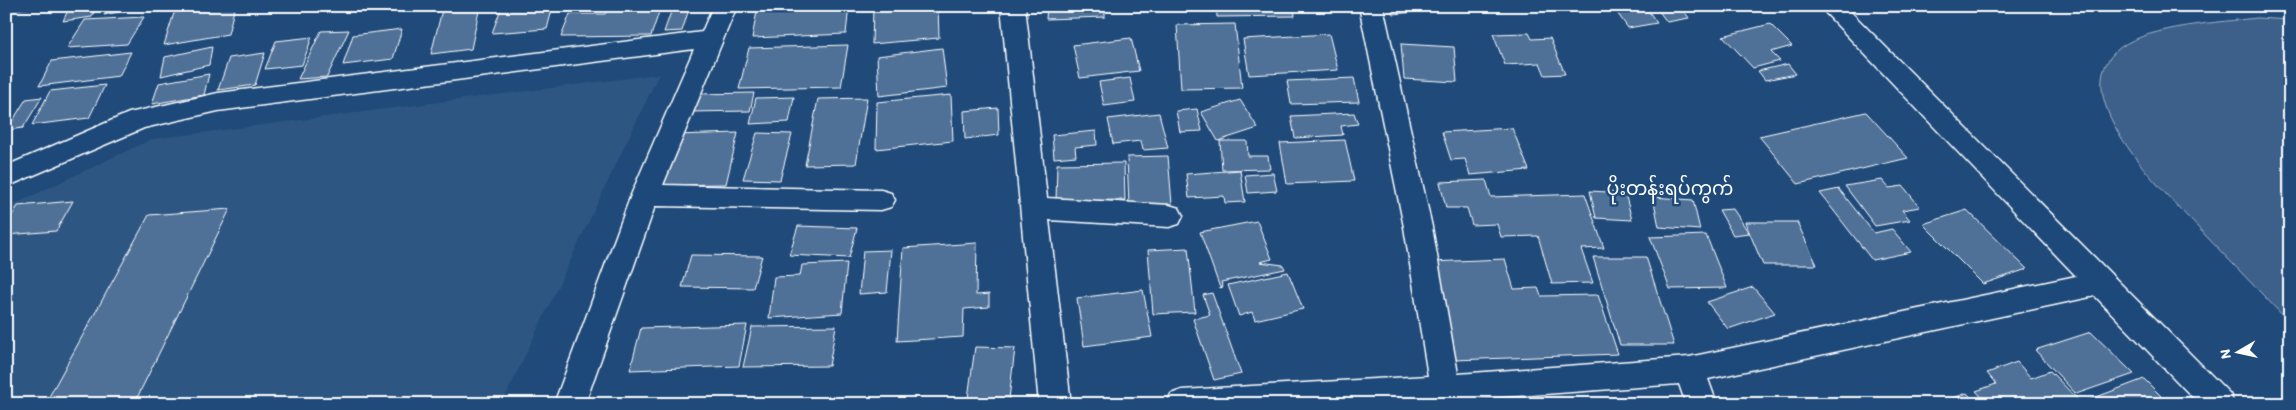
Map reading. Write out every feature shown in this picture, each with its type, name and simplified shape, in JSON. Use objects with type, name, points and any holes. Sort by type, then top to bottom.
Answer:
[{"type":"street","points":[[569,404],[645,195],[725,6]]},
{"type":"street","points":[[1013,6],[1055,404]]},
{"type":"street","points":[[1371,6],[1418,227],[1446,396]]},
{"type":"street","points":[[1831,6],[2219,404]]},
{"type":"street","points":[[6,177],[138,120],[218,102],[711,40]]},
{"type":"street","points":[[645,195],[881,200]]},
{"type":"street","points":[[1034,208],[1169,216]]},
{"type":"street","points":[[1182,404],[1446,396],[1688,370],[2101,283]]},
{"type":"street","points":[[1688,370],[1702,404]]},
{"type":"shaded area","points":[[2257,18],[2290,20],[2290,323],[2148,173],[2127,146],[2111,119],[2102,92],[2105,67],[2121,47],[2134,40],[2149,34],[2186,26]]},
{"type":"shaded area","points":[[659,74],[502,404],[6,404],[6,208],[152,139]]},
{"type":"building","points":[[6,6],[42,6],[6,11]]},
{"type":"building","points":[[70,6],[97,6],[92,17],[63,21]]},
{"type":"building","points":[[107,6],[147,6],[104,15]]},
{"type":"building","points":[[217,6],[235,6],[228,34],[164,45],[174,13]]},
{"type":"building","points":[[443,6],[480,6],[471,49],[431,54]]},
{"type":"building","points":[[502,6],[553,6],[547,29],[492,33]]},
{"type":"building","points":[[609,6],[661,6],[651,36],[561,37],[570,14],[605,14]]},
{"type":"building","points":[[849,6],[846,34],[752,38],[757,11]]},
{"type":"building","points":[[938,6],[939,38],[872,44],[873,8]]},
{"type":"building","points":[[1047,6],[1105,6],[1105,17],[1046,19]]},
{"type":"building","points":[[1216,6],[1294,6],[1295,16],[1217,17]]},
{"type":"building","points":[[1391,6],[1479,6],[1393,14]]},
{"type":"building","points":[[1645,6],[1657,23],[1628,28],[1613,7]]},
{"type":"building","points":[[1655,6],[1695,6],[1697,9],[1684,11],[1689,18],[1667,22]]},
{"type":"building","points":[[672,9],[689,9],[682,31],[664,32]]},
{"type":"building","points":[[144,17],[127,44],[67,48],[85,20]]},
{"type":"building","points":[[1235,24],[1242,88],[1181,89],[1177,25]]},
{"type":"building","points":[[1770,24],[1792,46],[1771,52],[1780,61],[1753,68],[1723,36]]},
{"type":"building","points":[[402,29],[393,59],[343,65],[353,35]]},
{"type":"building","points":[[349,30],[327,77],[298,79],[321,31]]},
{"type":"building","points":[[1529,33],[1532,39],[1550,38],[1565,74],[1545,75],[1540,63],[1505,65],[1493,34]]},
{"type":"building","points":[[1329,34],[1338,70],[1249,75],[1243,39]]},
{"type":"building","points":[[312,37],[302,65],[265,69],[276,41]]},
{"type":"building","points":[[1131,38],[1139,71],[1080,78],[1073,45]]},
{"type":"building","points":[[1401,44],[1454,47],[1457,82],[1404,79]]},
{"type":"building","points":[[848,45],[841,87],[739,89],[749,48]]},
{"type":"building","points":[[212,47],[209,65],[161,76],[165,57]]},
{"type":"building","points":[[942,48],[947,88],[879,96],[877,56]]},
{"type":"building","points":[[131,52],[119,76],[39,86],[52,61]]},
{"type":"building","points":[[265,53],[255,85],[218,90],[229,58]]},
{"type":"building","points":[[1788,64],[1796,74],[1765,80],[1758,71]]},
{"type":"building","points":[[209,74],[204,95],[152,104],[159,83]]},
{"type":"building","points":[[1130,78],[1135,102],[1104,106],[1099,82]]},
{"type":"building","points":[[1354,78],[1359,102],[1291,104],[1287,81]]},
{"type":"building","points":[[105,85],[89,118],[32,125],[50,91]]},
{"type":"building","points":[[754,93],[750,111],[690,112],[696,94]]},
{"type":"building","points":[[951,95],[953,141],[876,149],[877,102]]},
{"type":"building","points":[[42,97],[23,128],[7,130],[26,99]]},
{"type":"building","points":[[794,97],[789,122],[750,124],[756,98]]},
{"type":"building","points":[[867,98],[856,164],[805,165],[818,99]]},
{"type":"building","points":[[1240,100],[1258,128],[1218,141],[1201,112]]},
{"type":"building","points":[[998,108],[999,135],[965,139],[964,111]]},
{"type":"building","points":[[1197,109],[1202,131],[1180,132],[1176,111]]},
{"type":"building","points":[[1866,112],[1908,158],[1798,184],[1759,136]]},
{"type":"building","points":[[1159,113],[1168,148],[1143,150],[1141,141],[1113,144],[1108,119]]},
{"type":"building","points":[[1354,113],[1358,124],[1341,126],[1343,135],[1295,138],[1291,116]]},
{"type":"building","points":[[1512,128],[1529,170],[1470,175],[1465,159],[1451,160],[1442,132]]},
{"type":"building","points":[[1096,131],[1097,145],[1075,147],[1076,156],[1054,158],[1052,135]]},
{"type":"building","points":[[738,133],[726,184],[662,185],[676,135]]},
{"type":"building","points":[[757,133],[792,134],[780,180],[743,179]]},
{"type":"building","points":[[1345,140],[1354,181],[1287,184],[1280,143]]},
{"type":"building","points":[[1220,141],[1247,141],[1248,156],[1268,156],[1270,169],[1222,170]]},
{"type":"building","points":[[1168,156],[1172,204],[1129,206],[1127,157]]},
{"type":"building","points":[[1124,163],[1125,200],[1056,201],[1057,164]]},
{"type":"building","points":[[1240,170],[1245,202],[1225,203],[1224,196],[1189,198],[1186,174]]},
{"type":"building","points":[[1273,173],[1277,191],[1248,193],[1245,175]]},
{"type":"building","points":[[1486,180],[1491,197],[1585,194],[1604,248],[1581,249],[1593,283],[1552,284],[1538,236],[1501,237],[1497,224],[1472,225],[1467,208],[1446,208],[1440,182]]},
{"type":"building","points":[[1882,180],[1889,188],[1903,186],[1920,207],[1902,210],[1910,220],[1875,226],[1845,186]]},
{"type":"building","points":[[1839,189],[1874,233],[1892,229],[1911,252],[1872,260],[1820,193]]},
{"type":"building","points":[[1590,191],[1625,193],[1632,220],[1596,218]]},
{"type":"building","points":[[1653,197],[1693,200],[1700,230],[1659,227]]},
{"type":"building","points":[[73,201],[56,231],[6,235],[6,225],[18,206]]},
{"type":"building","points":[[230,209],[134,404],[45,404],[149,215]]},
{"type":"building","points":[[1733,209],[1749,233],[1733,235],[1719,210]]},
{"type":"building","points":[[1967,210],[2027,269],[1983,284],[1923,224]]},
{"type":"building","points":[[1257,221],[1272,259],[1260,262],[1283,265],[1285,269],[1221,282],[1223,287],[1220,288],[1200,232]]},
{"type":"building","points":[[1745,222],[1797,222],[1817,265],[1763,265]]},
{"type":"building","points":[[798,226],[857,228],[849,258],[789,255]]},
{"type":"building","points":[[1706,235],[1727,288],[1670,289],[1650,237]]},
{"type":"building","points":[[977,243],[976,295],[989,294],[989,307],[964,309],[963,337],[897,341],[903,248]]},
{"type":"building","points":[[1188,248],[1195,312],[1153,314],[1148,250]]},
{"type":"building","points":[[891,250],[887,292],[859,294],[863,251]]},
{"type":"building","points":[[691,255],[762,256],[753,288],[682,287]]},
{"type":"building","points":[[1593,257],[1646,257],[1674,345],[1620,345]]},
{"type":"building","points":[[1505,259],[1514,289],[1538,288],[1541,296],[1598,295],[1618,354],[1454,360],[1430,262]]},
{"type":"building","points":[[847,263],[842,313],[769,318],[774,277],[800,276],[802,265]]},
{"type":"building","points":[[1288,272],[1303,309],[1255,320],[1252,312],[1239,316],[1228,285]]},
{"type":"building","points":[[1753,287],[1775,313],[1728,329],[1707,302]]},
{"type":"building","points":[[1143,290],[1152,337],[1084,346],[1077,298]]},
{"type":"building","points":[[1212,293],[1241,374],[1214,380],[1193,319],[1210,315],[1203,295]]},
{"type":"building","points":[[747,325],[739,366],[630,370],[641,328]]},
{"type":"building","points":[[836,326],[829,366],[743,367],[752,327]]},
{"type":"building","points":[[2091,332],[2134,374],[2076,394],[2035,350]]},
{"type":"building","points":[[975,347],[1015,348],[1009,399],[968,398]]},
{"type":"building","points":[[2017,362],[2031,378],[2050,371],[2082,404],[1988,404],[1976,391],[1996,384],[1987,373]]},
{"type":"building","points":[[2144,379],[2169,404],[2089,404],[2086,401]]},
{"type":"building","points":[[1967,393],[1977,404],[1955,404],[1951,399]]},
{"type":"district","name":"ပိုးတန်းရပ်ကွက်","points":[[1670,188]]}]
